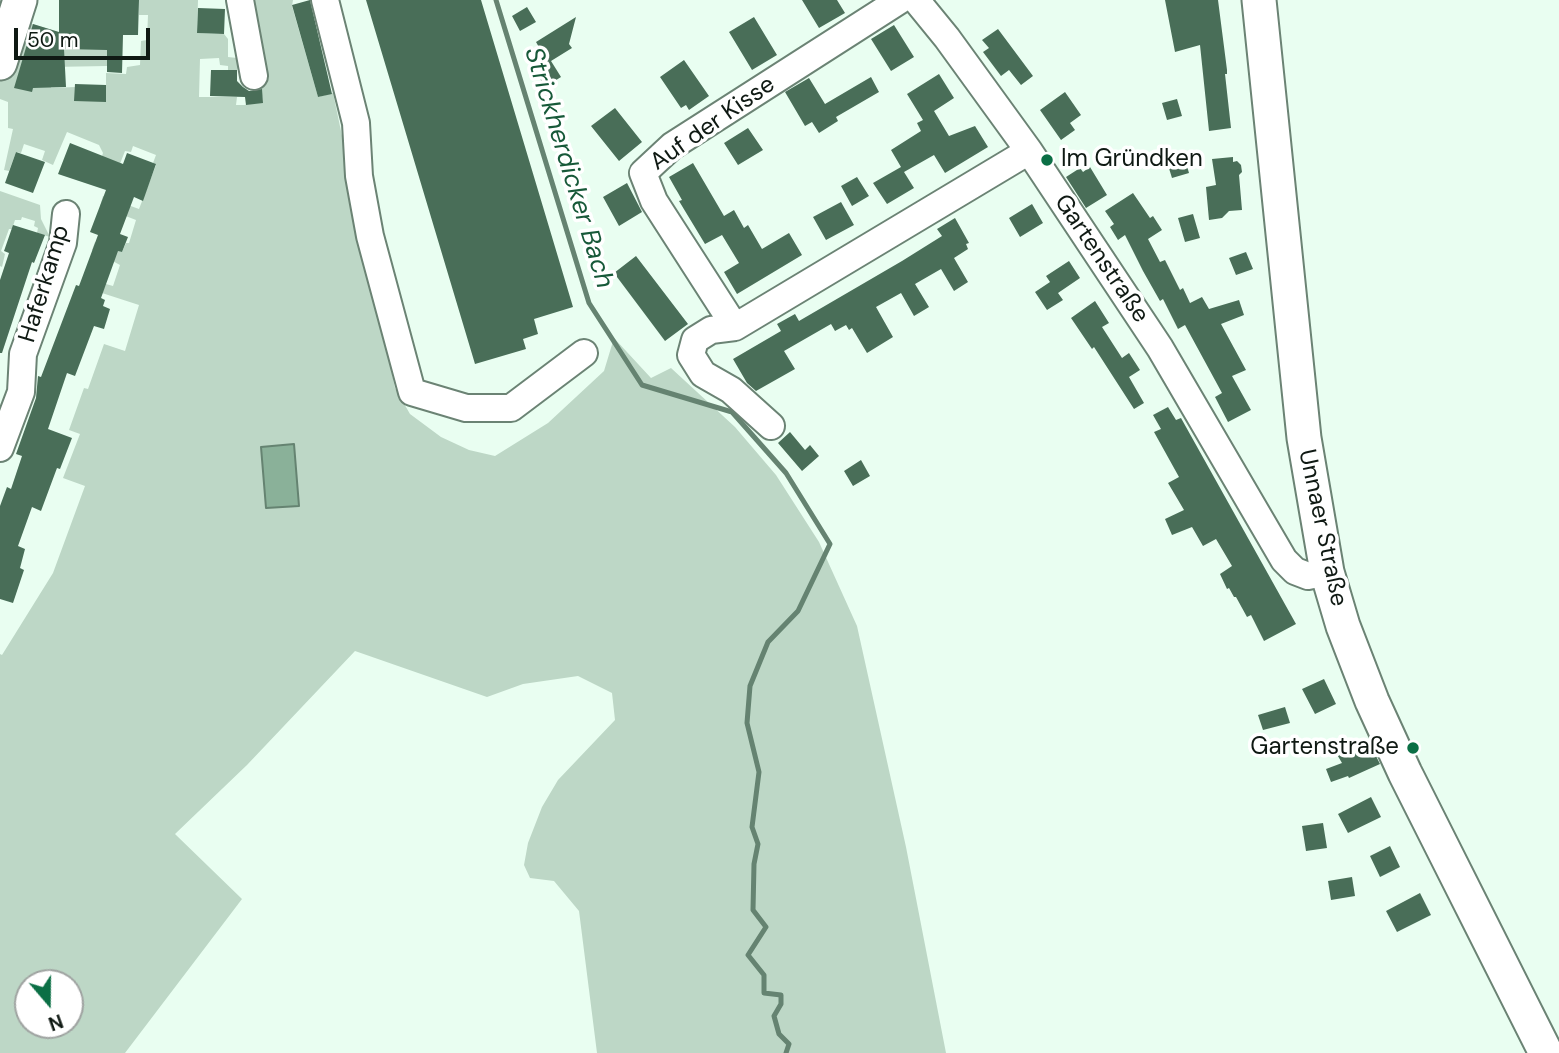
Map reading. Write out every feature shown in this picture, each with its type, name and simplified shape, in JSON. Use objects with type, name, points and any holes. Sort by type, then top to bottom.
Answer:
[{"type":"main road","points":[[0,63],[20,0]]},
{"type":"main road","name":"Unnaer Straße","points":[[1259,0],[1303,426],[1327,572],[1343,626],[1372,701],[1405,773],[1546,1053]]},
{"type":"street","points":[[240,0],[254,76]]},
{"type":"street","points":[[325,0],[356,123],[359,176],[370,236],[412,392],[466,408],[510,408],[584,353]]},
{"type":"street","name":"Auf der Kisse","points":[[735,327],[654,201],[643,173],[672,146],[900,0]]},
{"type":"street","name":"Gartenstraße","points":[[916,0],[1029,151],[1160,348],[1284,560],[1295,571],[1308,576],[1327,572]]},
{"type":"street","points":[[771,426],[731,390],[703,374],[691,355],[695,340],[711,330],[735,327],[1029,151]]},
{"type":"street","name":"Haferkamp","points":[[0,448],[21,392],[11,350],[63,243],[66,214]]},
{"type":"shaded area","points":[[0,0],[37,0],[29,23],[52,30],[52,35],[75,35],[107,0],[107,66],[51,67],[51,88],[75,87],[106,101],[106,73],[126,74],[127,67],[140,65],[141,41],[147,40],[148,15],[139,15],[139,0],[198,0],[197,33],[224,34],[228,39],[228,57],[237,58],[240,63],[237,70],[228,70],[228,66],[220,65],[219,58],[200,59],[199,97],[237,97],[236,105],[244,105],[263,102],[248,0],[293,0],[292,6],[318,97],[333,93],[395,388],[410,414],[441,437],[469,450],[495,456],[548,423],[604,371],[614,338],[651,378],[671,368],[735,427],[776,475],[819,542],[857,626],[906,847],[946,1053],[597,1053],[579,911],[554,881],[530,878],[524,865],[528,843],[542,807],[558,780],[615,720],[612,693],[578,676],[523,684],[487,697],[355,651],[247,765],[175,834],[242,899],[125,1053],[0,1053],[0,654],[2,655],[53,573],[85,486],[63,478],[80,434],[69,430],[84,388],[88,389],[104,344],[125,351],[139,305],[102,293],[106,284],[113,286],[120,265],[92,250],[95,242],[122,252],[126,243],[129,243],[136,220],[100,206],[103,196],[139,209],[156,165],[153,163],[156,155],[133,146],[131,152],[125,151],[116,174],[98,168],[103,153],[99,145],[67,132],[53,165],[42,160],[45,151],[24,144],[21,153],[16,152],[9,171],[4,170],[13,129],[8,128],[8,102],[0,99]]},
{"type":"shaded area","points":[[0,191],[40,205],[41,219],[50,237],[37,233],[35,221],[22,217],[21,220],[15,220],[1,251],[5,254],[2,267],[0,266]]},
{"type":"shaded area","points":[[294,444],[299,506],[266,508],[261,447]]},
{"type":"building","points":[[59,0],[139,0],[138,35],[123,35],[122,73],[107,72],[107,50],[64,49],[66,87],[33,88],[32,92],[14,88],[33,24],[59,32]]},
{"type":"building","points":[[310,0],[332,94],[318,97],[292,5]]},
{"type":"building","points":[[366,0],[481,0],[573,307],[534,319],[538,334],[523,339],[526,349],[475,364]]},
{"type":"building","points":[[802,0],[837,0],[845,13],[819,28]]},
{"type":"building","points":[[1165,0],[1218,0],[1231,128],[1209,131],[1200,45],[1175,52]]},
{"type":"building","points":[[527,7],[536,22],[520,31],[512,16]]},
{"type":"building","points":[[198,8],[225,9],[224,34],[197,33]]},
{"type":"building","points":[[576,17],[569,44],[572,48],[551,61],[561,77],[545,87],[535,71],[548,63],[536,42]]},
{"type":"building","points":[[754,17],[777,55],[752,70],[729,32]]},
{"type":"building","points":[[894,25],[914,57],[891,71],[871,39]]},
{"type":"building","points":[[998,29],[1033,76],[1021,85],[1009,70],[1001,76],[983,52],[989,48],[982,40]]},
{"type":"building","points":[[684,60],[709,96],[689,110],[686,105],[681,108],[660,77]]},
{"type":"building","points":[[211,70],[237,70],[237,81],[243,87],[249,91],[262,89],[263,103],[246,105],[245,97],[210,96]]},
{"type":"building","points":[[939,74],[954,98],[934,111],[949,136],[975,126],[988,147],[945,173],[934,155],[904,172],[914,188],[887,204],[873,183],[901,167],[891,150],[921,131],[917,123],[923,120],[907,94]]},
{"type":"building","points":[[871,77],[879,92],[836,117],[838,121],[819,133],[812,122],[805,126],[785,92],[809,78],[825,104]]},
{"type":"building","points":[[75,84],[106,85],[106,102],[74,101]]},
{"type":"building","points":[[1065,92],[1081,115],[1070,123],[1075,130],[1061,140],[1040,110]]},
{"type":"building","points":[[1177,99],[1182,116],[1167,120],[1162,103]]},
{"type":"building","points":[[615,108],[642,142],[619,161],[591,126]]},
{"type":"building","points":[[748,128],[763,150],[738,165],[724,143]]},
{"type":"building","points":[[70,143],[123,164],[127,153],[156,164],[143,201],[134,197],[120,234],[128,237],[122,252],[118,251],[101,298],[105,300],[103,306],[110,309],[104,329],[94,326],[75,376],[67,373],[48,429],[72,438],[41,511],[32,507],[18,546],[25,549],[20,568],[24,570],[13,603],[0,599],[0,506],[7,487],[11,489],[22,456],[16,454],[36,398],[38,376],[41,377],[98,235],[90,232],[106,190],[58,174]]},
{"type":"building","points":[[16,152],[45,162],[33,193],[5,183]]},
{"type":"building","points":[[1184,156],[1189,173],[1172,178],[1167,162]]},
{"type":"building","points":[[1233,157],[1233,162],[1237,161],[1241,165],[1242,172],[1239,175],[1242,210],[1229,211],[1222,218],[1209,220],[1206,187],[1216,185],[1212,159]]},
{"type":"building","points":[[693,163],[724,216],[734,210],[744,228],[748,225],[762,249],[789,233],[802,255],[737,294],[724,272],[739,263],[722,235],[705,244],[679,201],[682,200],[669,177]]},
{"type":"building","points":[[1090,167],[1107,195],[1086,208],[1066,177],[1080,168],[1083,172]]},
{"type":"building","points":[[857,177],[869,196],[852,206],[841,186]]},
{"type":"building","points":[[627,183],[642,212],[619,226],[603,197]]},
{"type":"building","points":[[1133,193],[1162,230],[1148,239],[1160,262],[1165,260],[1180,290],[1183,288],[1190,303],[1202,297],[1209,309],[1239,300],[1244,315],[1221,324],[1246,370],[1232,376],[1251,410],[1228,422],[1215,397],[1222,393],[1185,325],[1178,329],[1125,235],[1118,240],[1110,227],[1114,224],[1105,211]]},
{"type":"building","points":[[841,202],[854,225],[826,240],[813,217]]},
{"type":"building","points":[[1032,204],[1043,223],[1020,237],[1009,218]]},
{"type":"building","points":[[1193,214],[1200,238],[1185,242],[1178,218]]},
{"type":"building","points":[[955,218],[969,243],[966,244],[968,249],[954,258],[968,282],[954,291],[941,269],[915,284],[929,307],[914,316],[901,293],[876,307],[893,337],[867,353],[852,328],[849,330],[846,325],[835,331],[831,324],[784,351],[795,369],[756,391],[747,383],[733,359],[781,331],[777,324],[795,314],[799,321],[902,261],[942,236],[937,229]]},
{"type":"building","points":[[13,225],[45,235],[34,263],[32,262],[0,353],[0,280],[9,253],[4,251]]},
{"type":"building","points":[[1246,252],[1253,269],[1236,275],[1229,258]]},
{"type":"building","points":[[636,256],[688,324],[665,341],[614,273]]},
{"type":"building","points":[[1069,261],[1080,278],[1058,293],[1063,300],[1047,310],[1035,292],[1050,282],[1046,276]]},
{"type":"building","points":[[1095,301],[1109,323],[1102,327],[1122,358],[1129,353],[1140,370],[1129,377],[1144,403],[1134,409],[1094,347],[1092,349],[1071,318]]},
{"type":"building","points":[[1168,407],[1176,420],[1181,418],[1296,624],[1264,641],[1251,615],[1247,617],[1236,597],[1227,589],[1220,574],[1232,566],[1216,539],[1203,546],[1192,527],[1172,535],[1165,519],[1184,510],[1168,483],[1179,477],[1154,432],[1161,429],[1153,415]]},
{"type":"building","points":[[790,432],[805,450],[810,445],[819,456],[802,471],[778,443]]},
{"type":"building","points":[[861,460],[870,476],[853,486],[844,471]]},
{"type":"building","points":[[1324,679],[1336,704],[1315,714],[1302,689]]},
{"type":"building","points":[[1285,707],[1290,723],[1263,730],[1258,715]]},
{"type":"building","points":[[1355,740],[1363,756],[1374,752],[1380,764],[1349,778],[1348,776],[1331,782],[1326,769],[1342,763],[1335,751]]},
{"type":"building","points":[[1371,797],[1381,817],[1348,833],[1338,814]]},
{"type":"building","points":[[1323,823],[1327,848],[1306,851],[1302,826]]},
{"type":"building","points":[[1390,846],[1400,867],[1380,877],[1370,856]]},
{"type":"building","points":[[1352,877],[1355,896],[1331,900],[1328,881]]},
{"type":"building","points":[[1420,893],[1431,915],[1397,932],[1386,911]]},
{"type":"waterway","name":"Strickherdicker Bach","points":[[496,0],[589,303],[642,385],[732,412],[786,473],[830,544],[798,611],[768,642],[750,686],[747,723],[759,772],[752,827],[758,844],[754,864],[753,910],[766,927],[748,955],[764,975],[764,993],[781,995],[781,1004],[774,1016],[779,1034],[789,1044],[786,1053]]},
{"type":"place","name":"Im Gründken","points":[[1047,160]]},
{"type":"place","name":"Gartenstraße","points":[[1413,748]]}]
